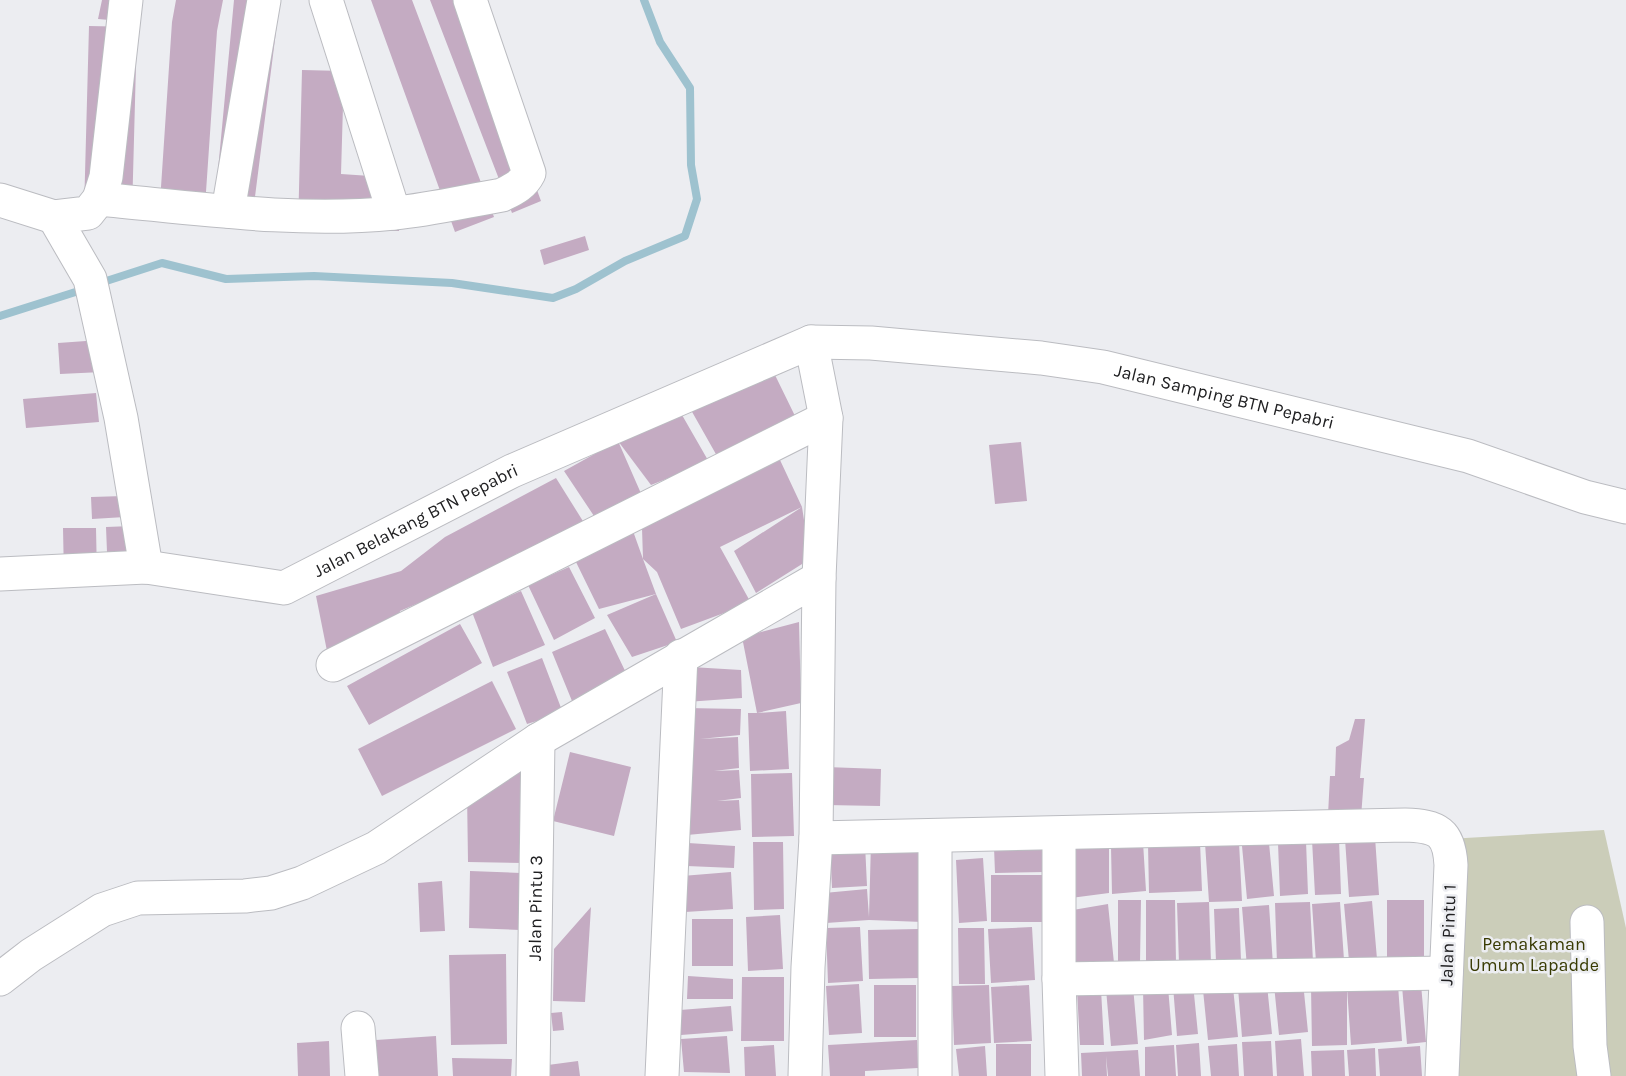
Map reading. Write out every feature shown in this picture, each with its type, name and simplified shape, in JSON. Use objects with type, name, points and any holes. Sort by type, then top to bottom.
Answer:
[{"type":"street","points":[[59,225],[88,213],[99,199],[106,177],[126,0]]},
{"type":"street","points":[[228,211],[264,0]]},
{"type":"street","points":[[326,0],[394,213]]},
{"type":"street","points":[[99,199],[228,211],[326,214],[394,213],[502,195],[524,182],[529,173],[470,0]]},
{"type":"street","points":[[0,200],[59,225],[90,279],[122,418],[146,567]]},
{"type":"street","points":[[805,1076],[808,967],[816,838],[819,578],[826,418],[811,342]]},
{"type":"street","name":"Jalan Belakang BTN Pepabri","points":[[0,574],[146,567],[284,588],[512,471],[811,342]]},
{"type":"street","name":"Jalan Samping BTN Pepabri","points":[[811,342],[883,344],[1041,358],[1103,367],[1467,456],[1585,497],[1626,507]]},
{"type":"street","points":[[333,665],[826,418]]},
{"type":"street","points":[[0,979],[102,910],[147,898],[244,896],[271,893],[302,883],[397,837],[538,740],[819,578]]},
{"type":"street","points":[[662,1076],[681,657]]},
{"type":"street","name":"Jalan Pintu 3","points":[[533,1076],[538,740]]},
{"type":"street","name":"Jalan Pintu 1","points":[[816,838],[1406,825],[1434,829],[1442,833],[1450,845],[1442,1076]]},
{"type":"street","points":[[1059,834],[1062,1076]]},
{"type":"street","points":[[935,836],[935,1076]]},
{"type":"street","points":[[1587,922],[1590,1046],[1594,1076]]},
{"type":"street","points":[[1059,979],[1446,973]]},
{"type":"street","points":[[358,1028],[362,1076]]},
{"type":"green space","name":"Pemakaman Umum Lapadde","points":[[1604,830],[1626,928],[1626,1076],[1438,1076],[1448,839]]},
{"type":"building","points":[[102,0],[137,0],[132,22],[98,19]]},
{"type":"building","points":[[176,0],[223,0],[217,31],[204,221],[159,217],[172,22]]},
{"type":"building","points":[[234,0],[280,0],[251,228],[213,223]]},
{"type":"building","points":[[371,0],[412,0],[494,217],[455,232]]},
{"type":"building","points":[[430,0],[467,0],[541,201],[512,213]]},
{"type":"building","points":[[89,26],[137,27],[132,213],[84,211]]},
{"type":"building","points":[[302,70],[344,71],[341,174],[400,178],[399,231],[298,229]]},
{"type":"building","points":[[585,236],[589,250],[544,265],[540,250]]},
{"type":"building","points":[[100,340],[102,372],[60,374],[58,343]]},
{"type":"building","points":[[775,375],[796,418],[717,456],[691,410]]},
{"type":"building","points":[[96,393],[99,422],[26,428],[23,399]]},
{"type":"building","points":[[682,415],[709,462],[651,485],[618,441]]},
{"type":"building","points":[[618,441],[643,498],[598,522],[564,471]]},
{"type":"building","points":[[1021,442],[1027,501],[995,504],[989,445]]},
{"type":"building","points":[[780,460],[802,507],[720,547],[751,603],[681,629],[657,572],[643,559],[642,528]]},
{"type":"building","points":[[556,478],[586,526],[516,554],[519,560],[400,611],[399,617],[327,651],[316,596],[401,571],[445,537]]},
{"type":"building","points":[[124,496],[125,517],[92,519],[91,497]]},
{"type":"building","points":[[802,507],[810,559],[756,593],[734,551]]},
{"type":"building","points":[[132,526],[133,576],[108,577],[106,527]]},
{"type":"building","points":[[63,528],[96,528],[97,576],[64,577]]},
{"type":"building","points":[[633,531],[656,594],[599,609],[575,560]]},
{"type":"building","points":[[569,567],[595,618],[554,640],[528,585]]},
{"type":"building","points":[[521,591],[545,645],[493,667],[472,612]]},
{"type":"building","points":[[656,594],[677,642],[632,657],[607,615]]},
{"type":"building","points":[[799,622],[801,703],[757,713],[742,637]]},
{"type":"building","points":[[460,624],[482,663],[369,725],[347,686]]},
{"type":"building","points":[[605,629],[628,677],[572,701],[552,652]]},
{"type":"building","points":[[542,658],[563,713],[527,724],[507,672]]},
{"type":"building","points":[[691,667],[741,670],[742,698],[686,702]]},
{"type":"building","points":[[492,681],[516,729],[382,796],[358,749]]},
{"type":"building","points":[[686,708],[741,709],[740,735],[700,739],[738,737],[739,768],[714,771],[739,770],[741,798],[717,801],[739,800],[741,830],[687,835]]},
{"type":"building","points":[[786,711],[789,769],[750,771],[748,713]]},
{"type":"building","points":[[1355,719],[1365,719],[1360,778],[1364,778],[1361,817],[1328,815],[1330,776],[1335,776],[1336,747],[1349,740]]},
{"type":"building","points":[[570,752],[631,767],[614,836],[553,821]]},
{"type":"building","points":[[523,757],[524,863],[468,862],[467,792]]},
{"type":"building","points":[[826,767],[881,769],[880,806],[826,805]]},
{"type":"building","points":[[792,773],[794,836],[752,837],[751,774]]},
{"type":"building","points":[[1375,837],[1379,895],[1349,897],[1345,839]]},
{"type":"building","points":[[1339,839],[1341,894],[1315,895],[1312,840]]},
{"type":"building","points":[[1109,841],[1109,893],[1063,899],[1061,845]]},
{"type":"building","points":[[1306,841],[1308,894],[1280,896],[1278,843]]},
{"type":"building","points":[[753,842],[783,842],[784,909],[754,910]]},
{"type":"building","points":[[871,842],[925,843],[923,922],[869,920],[826,923],[824,893],[867,889],[869,917]]},
{"type":"building","points":[[1143,842],[1146,891],[1112,894],[1111,847]]},
{"type":"building","points":[[1200,842],[1202,891],[1149,893],[1148,844]]},
{"type":"building","points":[[1239,842],[1242,901],[1209,902],[1205,843]]},
{"type":"building","points":[[688,843],[735,846],[734,868],[687,866]]},
{"type":"building","points":[[1269,843],[1274,896],[1247,899],[1242,846]]},
{"type":"building","points":[[865,844],[867,886],[832,888],[830,846]]},
{"type":"building","points":[[1046,846],[1046,872],[995,873],[994,847]]},
{"type":"building","points":[[983,858],[987,921],[959,923],[956,860]]},
{"type":"building","points":[[470,871],[521,873],[520,930],[469,928]]},
{"type":"building","points":[[731,872],[733,909],[685,912],[682,876]]},
{"type":"building","points":[[991,875],[1044,875],[1045,922],[991,922]]},
{"type":"building","points":[[442,881],[445,931],[420,932],[418,883]]},
{"type":"building","points":[[1118,900],[1141,900],[1140,963],[1118,963]]},
{"type":"building","points":[[1146,900],[1175,900],[1176,964],[1146,964]]},
{"type":"building","points":[[1387,900],[1424,900],[1424,957],[1387,957]]},
{"type":"building","points":[[1372,901],[1377,959],[1349,961],[1344,904]]},
{"type":"building","points":[[1209,902],[1211,963],[1179,964],[1177,903]]},
{"type":"building","points":[[1310,902],[1313,962],[1277,964],[1275,903]]},
{"type":"building","points":[[1340,902],[1344,960],[1316,962],[1312,904]]},
{"type":"building","points":[[1108,904],[1114,963],[1068,967],[1067,911]]},
{"type":"building","points":[[1269,905],[1273,965],[1247,967],[1242,907]]},
{"type":"building","points":[[591,907],[585,1002],[553,1001],[554,949]]},
{"type":"building","points":[[1239,908],[1241,961],[1216,962],[1214,909]]},
{"type":"building","points":[[780,915],[783,969],[748,971],[746,917]]},
{"type":"building","points":[[692,919],[733,919],[733,966],[692,966]]},
{"type":"building","points":[[860,927],[863,981],[828,983],[826,928]]},
{"type":"building","points":[[1032,927],[1035,980],[991,983],[988,929]]},
{"type":"building","points":[[958,928],[984,928],[985,984],[959,984]]},
{"type":"building","points":[[919,929],[919,978],[869,979],[868,930]]},
{"type":"building","points":[[506,954],[507,1044],[451,1045],[449,955]]},
{"type":"building","points":[[688,976],[733,979],[733,999],[687,999]]},
{"type":"building","points":[[742,977],[784,977],[784,1041],[741,1041]]},
{"type":"building","points":[[1303,982],[1308,1032],[1279,1035],[1274,985]]},
{"type":"building","points":[[859,984],[862,1033],[829,1035],[826,986]]},
{"type":"building","points":[[1193,984],[1198,1034],[1177,1036],[1173,986]]},
{"type":"building","points":[[1421,984],[1426,1042],[1407,1044],[1402,986]]},
{"type":"building","points":[[874,985],[916,985],[916,1037],[874,1037]]},
{"type":"building","points":[[989,985],[991,1043],[954,1045],[952,986]]},
{"type":"building","points":[[1029,985],[1032,1041],[994,1043],[991,987]]},
{"type":"building","points":[[1267,985],[1272,1034],[1242,1037],[1238,988]]},
{"type":"building","points":[[1398,985],[1402,1041],[1351,1045],[1347,988]]},
{"type":"building","points":[[1133,986],[1138,1044],[1111,1046],[1106,989]]},
{"type":"building","points":[[1143,987],[1168,987],[1172,1035],[1144,1040]]},
{"type":"building","points":[[1233,987],[1238,1037],[1208,1040],[1203,990]]},
{"type":"building","points":[[1311,987],[1347,987],[1347,1045],[1312,1046]]},
{"type":"building","points":[[1101,989],[1104,1045],[1080,1045],[1077,990]]},
{"type":"building","points":[[731,1006],[733,1031],[681,1035],[680,1010]]},
{"type":"building","points":[[562,1012],[564,1030],[553,1031],[551,1013]]},
{"type":"building","points":[[436,1036],[438,1076],[378,1076],[376,1040]]},
{"type":"building","points":[[727,1036],[730,1073],[684,1072],[681,1039]]},
{"type":"building","points":[[1301,1039],[1304,1076],[1277,1076],[1275,1041]]},
{"type":"building","points":[[917,1040],[918,1068],[865,1071],[865,1076],[830,1076],[828,1045]]},
{"type":"building","points":[[329,1041],[330,1076],[298,1076],[297,1043]]},
{"type":"building","points":[[1271,1041],[1273,1076],[1244,1076],[1242,1042]]},
{"type":"building","points":[[1199,1043],[1201,1076],[1178,1076],[1176,1045]]},
{"type":"building","points":[[996,1044],[1031,1044],[1031,1076],[996,1076]]},
{"type":"building","points":[[1237,1044],[1239,1076],[1211,1076],[1208,1046]]},
{"type":"building","points":[[774,1045],[776,1076],[745,1076],[744,1047]]},
{"type":"building","points":[[1174,1045],[1176,1076],[1145,1076],[1145,1047]]},
{"type":"building","points":[[985,1046],[987,1076],[959,1076],[956,1049]]},
{"type":"building","points":[[1420,1046],[1422,1076],[1380,1076],[1378,1049]]},
{"type":"building","points":[[1375,1048],[1376,1076],[1349,1076],[1347,1050]]},
{"type":"building","points":[[1138,1050],[1140,1076],[1108,1076],[1106,1056],[1107,1076],[1082,1076],[1081,1053]]},
{"type":"building","points":[[1344,1050],[1345,1076],[1312,1076],[1311,1051]]},
{"type":"building","points":[[452,1058],[512,1059],[511,1076],[453,1076]]},
{"type":"building","points":[[578,1061],[580,1076],[549,1076],[548,1065]]},
{"type":"waterway","points":[[97,284],[162,263],[226,279],[314,276],[452,283],[553,298],[576,289],[625,261],[685,236],[697,199],[691,165],[690,88],[660,42],[644,0]]},
{"type":"waterway","points":[[0,316],[85,289]]}]
